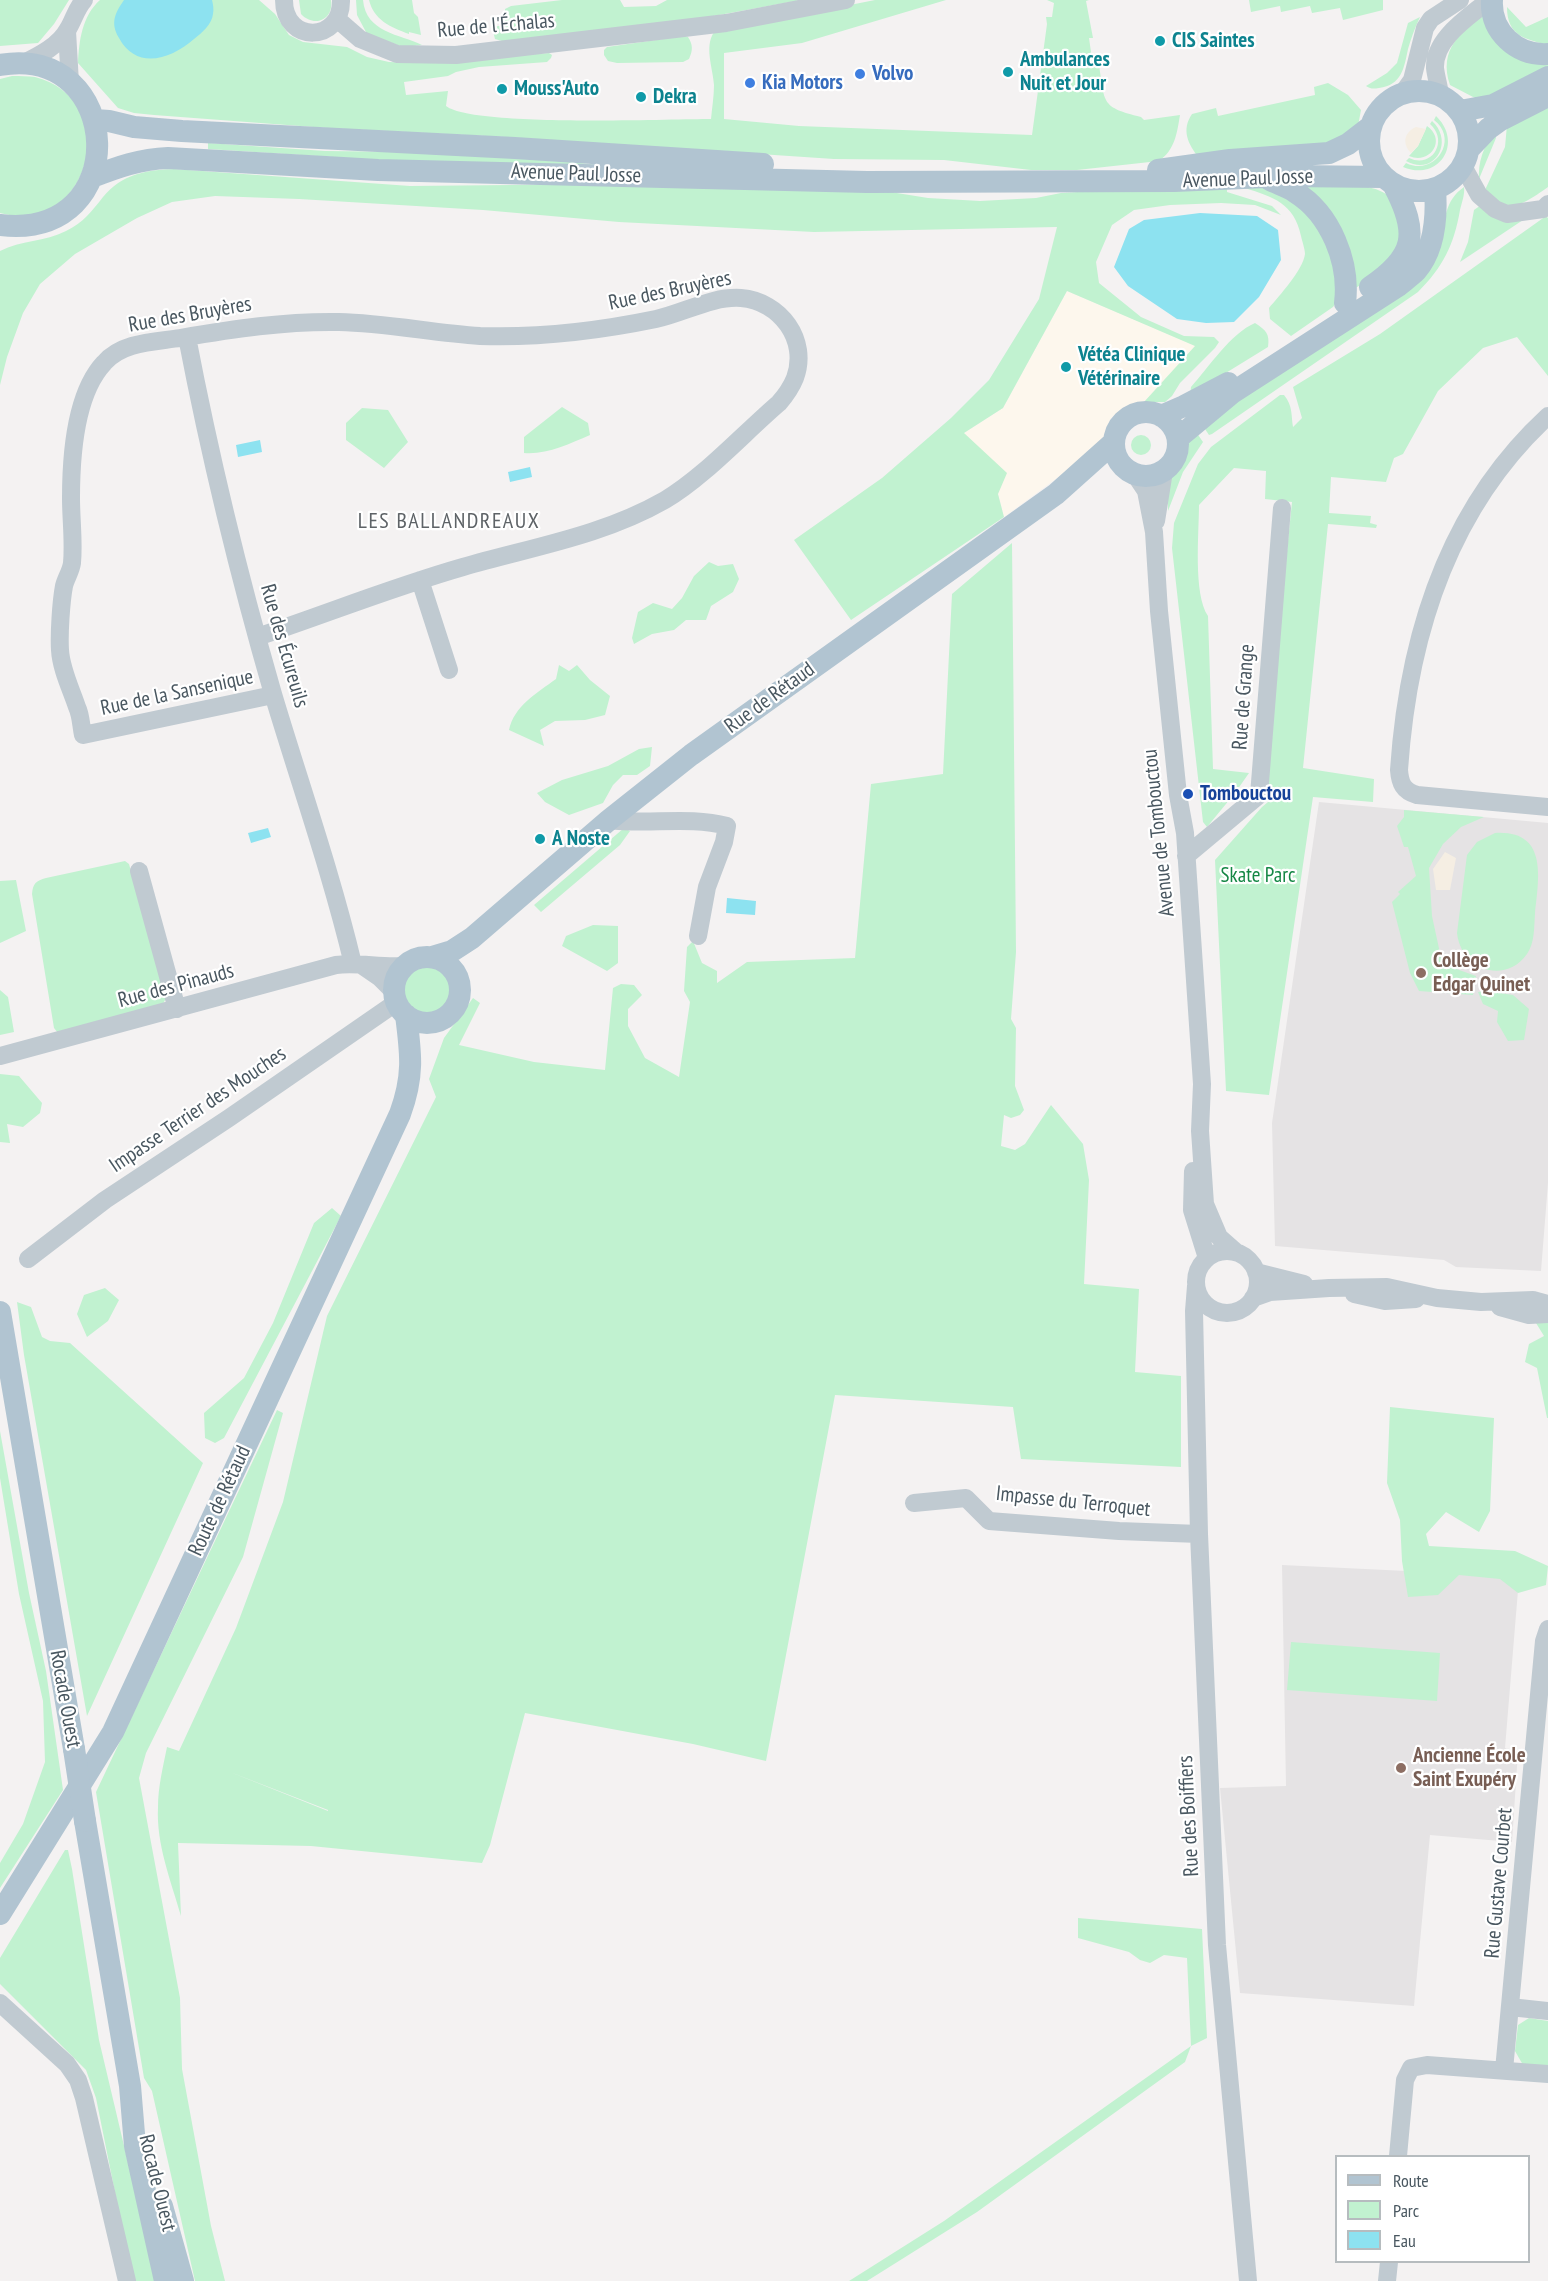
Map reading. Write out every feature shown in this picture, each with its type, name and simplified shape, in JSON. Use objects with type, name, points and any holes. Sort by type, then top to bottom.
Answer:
[{"type":"main road","points":[[1490,0],[1498,30],[1509,42],[1536,54],[1548,54]]},
{"type":"main road","points":[[5,230],[40,224],[61,214],[79,198],[92,177],[99,149],[95,120],[85,100],[70,83],[47,69],[11,64]]},
{"type":"main road","points":[[1460,111],[1493,105],[1548,77]]},
{"type":"main road","points":[[1161,416],[1236,379],[1391,273],[1408,247],[1411,234],[1410,222],[1389,181],[1374,166],[1369,149],[1370,128],[1377,112],[1387,102],[1402,94],[1421,91],[1440,96],[1460,111],[1467,125],[1466,158]]},
{"type":"main road","points":[[1389,181],[1410,191],[1435,189],[1449,182],[1493,125],[1548,96]]},
{"type":"main road","name":"Avenue Paul Josse","points":[[95,120],[134,127],[182,131],[515,148],[839,169],[939,171],[1064,182]]},
{"type":"main road","name":"Avenue Paul Josse","points":[[1114,180],[1177,166],[1329,153],[1348,144],[1370,128]]},
{"type":"main road","name":"Avenue Paul Josse","points":[[92,177],[126,164],[146,159],[168,158],[378,170],[867,182],[1174,181],[1289,176],[1389,181]]},
{"type":"main road","points":[[1266,178],[1296,193],[1313,207],[1328,226],[1344,270],[1345,303]]},
{"type":"main road","points":[[1178,438],[1232,393],[1398,286],[1417,270],[1428,250],[1434,230],[1435,189]]},
{"type":"main road","points":[[1149,412],[1161,416],[1174,429],[1178,438],[1178,449],[1174,460],[1164,471],[1148,477],[1129,470],[1114,454],[1113,443],[1120,424],[1128,417],[1138,413],[1149,412]]},
{"type":"main road","name":"Rue de Rétaud","points":[[496,919],[609,820],[700,748],[1056,494],[1113,443]]},
{"type":"main road","name":"Rue de Rétaud","points":[[1056,494],[1097,474],[1129,470]]},
{"type":"main road","points":[[411,1074],[395,981],[404,966],[420,958],[432,957],[459,947],[496,919]]},
{"type":"main road","points":[[458,977],[467,957],[496,919]]},
{"type":"main road","points":[[399,1003],[422,1022],[439,1021],[449,1015],[459,1000],[458,977],[445,962],[432,957]]},
{"type":"main road","points":[[411,1074],[439,1021]]},
{"type":"main road","name":"Route de Rétaud","points":[[0,1914],[112,1732],[400,1114],[408,1094],[411,1074]]},
{"type":"main road","name":"Rocade Ouest","points":[[0,1312],[130,2086],[135,2146],[165,2281]]},
{"type":"main road","name":"Rocade Ouest","points":[[130,2086],[147,2141],[183,2281]]},
{"type":"street","points":[[11,64],[42,54],[67,31],[77,7],[84,0]]},
{"type":"street","points":[[284,0],[287,19],[294,26],[312,33],[322,31],[338,19],[341,0]]},
{"type":"street","name":"Rue de l'Échalas","points":[[338,19],[360,39],[397,54],[456,55],[726,23],[846,0]]},
{"type":"street","points":[[1402,94],[1412,80],[1425,28],[1431,20],[1460,0]]},
{"type":"street","points":[[1440,96],[1435,66],[1439,50],[1449,35],[1490,0]]},
{"type":"street","points":[[67,31],[70,83]]},
{"type":"street","points":[[1466,158],[1479,195],[1495,210],[1508,214],[1543,209],[1548,204]]},
{"type":"street","name":"Rue des Bruyères","points":[[77,707],[72,698],[60,652],[64,584],[72,567],[72,469],[87,387],[95,373],[117,352],[129,347],[270,325],[330,322],[449,334],[525,337],[611,327],[659,318],[722,299],[737,297],[767,304],[782,315],[796,340],[798,355],[796,376],[790,389],[779,403],[689,483],[667,498],[644,511],[591,534],[420,580],[257,637]]},
{"type":"street","name":"Rue des Écureuils","points":[[187,337],[228,528],[257,637],[358,965]]},
{"type":"street","points":[[1548,416],[1485,486],[1446,560],[1431,598],[1407,685],[1399,770],[1400,783],[1403,788],[1417,795],[1548,807]]},
{"type":"street","name":"Avenue de Tombouctou","points":[[1129,470],[1146,491],[1154,532],[1159,611],[1186,856],[1202,1084],[1200,1131],[1205,1204],[1219,1237],[1236,1252]]},
{"type":"street","name":"Avenue de Tombouctou","points":[[1154,532],[1164,471]]},
{"type":"street","name":"Rue de Grange","points":[[1186,856],[1259,795],[1282,508]]},
{"type":"street","points":[[420,580],[449,670]]},
{"type":"street","name":"Rue de la Sansenique","points":[[77,707],[83,735],[273,695]]},
{"type":"street","points":[[609,820],[639,823],[695,822],[727,826],[724,842],[707,887],[698,936]]},
{"type":"street","points":[[139,871],[177,1009]]},
{"type":"street","points":[[358,965],[379,977],[399,1003]]},
{"type":"street","name":"Rue des Pinauds","points":[[0,1056],[320,969],[358,965],[404,966]]},
{"type":"street","name":"Impasse Terrier des Mouches","points":[[28,1259],[105,1200],[399,1003]]},
{"type":"street","name":"Avenue de Tombouctou","points":[[1200,1131],[1191,1194],[1196,1228],[1207,1258]]},
{"type":"street","points":[[1253,1298],[1258,1286],[1256,1272],[1247,1258],[1236,1252],[1218,1252],[1207,1258],[1198,1271],[1196,1286],[1204,1303],[1219,1312],[1229,1313],[1239,1310],[1253,1298],[1270,1292],[1329,1288],[1387,1287],[1437,1298],[1481,1302],[1533,1300],[1548,1304]]},
{"type":"street","points":[[1256,1272],[1292,1282],[1329,1288]]},
{"type":"street","name":"Rue des Boiffiers","points":[[1196,1286],[1194,1311],[1199,1534],[1217,1946],[1248,2281]]},
{"type":"street","points":[[1481,1302],[1529,1315],[1548,1314]]},
{"type":"street","name":"Rue des Boiffiers","points":[[1196,1349],[1201,1331],[1211,1317],[1219,1312]]},
{"type":"street","name":"Impasse du Terroquet","points":[[914,1503],[966,1498],[988,1521],[1119,1531],[1199,1534]]},
{"type":"street","name":"Rue Gustave Courbet","points":[[1504,2070],[1544,1641],[1548,1629]]},
{"type":"street","points":[[0,2003],[67,2064],[78,2080],[127,2281]]},
{"type":"street","points":[[1510,2007],[1548,2011]]},
{"type":"street","points":[[1398,2155],[1405,2080],[1411,2068],[1427,2065],[1548,2074]]},
{"type":"street","points":[[1387,2281],[1389,2263]]},
{"type":"shaded area","points":[[1067,291],[1196,346],[1144,402],[1124,407],[1110,419],[1103,444],[1004,517],[998,494],[964,433],[1003,408]]},
{"type":"shaded area","name":"Collège Edgar Quinet","points":[[1319,802],[1548,823],[1548,1183],[1541,1271],[1456,1267],[1444,1260],[1275,1246],[1272,1123]]},
{"type":"shaded area","name":"Ancienne École Saint Exupéry","points":[[1282,1565],[1448,1573],[1520,1566],[1505,1748],[1518,1751],[1512,1842],[1430,1835],[1414,2006],[1240,1993],[1220,1788],[1286,1786]]},
{"type":"green space","points":[[0,0],[69,0],[54,24],[38,43],[0,46]]},
{"type":"green space","points":[[100,0],[259,0],[275,14],[289,35],[303,42],[347,47],[367,57],[389,62],[416,63],[549,53],[552,55],[547,62],[479,67],[448,76],[404,82],[406,95],[448,91],[446,106],[463,113],[492,117],[614,120],[711,119],[714,85],[709,51],[714,32],[875,0],[946,0],[802,43],[724,53],[724,119],[799,126],[1032,135],[1047,24],[1046,17],[1052,17],[1054,3],[1047,0],[1089,0],[1086,1],[1093,38],[1089,38],[1093,66],[1099,65],[1102,88],[1107,102],[1118,110],[1144,120],[1180,115],[1172,146],[1159,161],[1077,170],[1031,170],[944,160],[834,159],[506,137],[327,128],[134,113],[118,108],[78,63],[85,21]]},
{"type":"green space","points":[[299,0],[331,0],[331,7],[322,20],[312,21],[301,14]]},
{"type":"green space","points":[[356,0],[363,0],[365,11],[377,26],[422,45],[403,47],[367,34],[357,15]]},
{"type":"green space","points":[[369,0],[412,0],[421,35],[409,32],[409,34],[384,22],[375,13]]},
{"type":"green space","points":[[562,0],[620,0],[624,7],[656,6],[667,0],[801,0],[670,24],[509,43],[495,39],[492,27],[505,25],[505,9],[511,6]]},
{"type":"green space","points":[[1249,0],[1383,0],[1383,10],[1343,20],[1340,8],[1312,13],[1310,6],[1281,12],[1280,6],[1251,12]]},
{"type":"green space","points":[[1507,7],[1526,27],[1548,17],[1548,45],[1519,35],[1510,24]]},
{"type":"green space","points":[[1485,11],[1548,62],[1548,70],[1502,94],[1475,98],[1450,85],[1447,61],[1449,52],[1460,35]]},
{"type":"green space","points":[[1420,17],[1410,41],[1401,74],[1387,86],[1372,88],[1366,86],[1387,73],[1397,63],[1408,23]]},
{"type":"green space","points":[[688,37],[692,48],[689,59],[683,62],[617,63],[608,61],[604,55],[607,47]]},
{"type":"green space","points":[[12,76],[35,77],[63,90],[80,111],[87,137],[85,163],[74,187],[56,206],[31,215],[0,213],[0,79]]},
{"type":"green space","points":[[1328,83],[1348,95],[1361,110],[1358,126],[1329,145],[1199,158],[1189,142],[1186,131],[1192,114],[1216,108],[1218,116],[1315,95],[1314,87]]},
{"type":"green space","points":[[1548,104],[1548,187],[1518,205],[1499,204],[1485,190],[1505,147],[1507,125]]},
{"type":"green space","points":[[1436,116],[1448,137],[1444,157],[1437,165],[1427,169],[1416,170],[1403,167],[1406,163],[1416,166],[1426,165],[1440,154],[1445,137],[1434,120]]},
{"type":"green space","points":[[1432,121],[1439,129],[1442,138],[1438,155],[1433,161],[1425,164],[1416,165],[1406,161],[1409,158],[1425,160],[1435,151],[1438,138],[1430,124]]},
{"type":"green space","points":[[1427,126],[1436,138],[1433,150],[1423,157],[1409,156],[1418,146]]},
{"type":"green space","points":[[1495,134],[1496,138],[1479,179],[1482,155],[1487,143]]},
{"type":"green space","points":[[208,143],[325,151],[493,153],[615,167],[443,164],[208,149]]},
{"type":"green space","points":[[174,169],[410,186],[613,184],[878,190],[928,198],[980,201],[1036,198],[1061,193],[1227,183],[1227,192],[1272,206],[1281,215],[1255,205],[1221,203],[1170,205],[1134,210],[1112,225],[1096,262],[1099,283],[1141,317],[1184,336],[1214,337],[1219,342],[1165,402],[1144,402],[1195,346],[1067,291],[1003,408],[964,433],[1007,473],[998,494],[1004,517],[851,620],[794,540],[882,478],[951,418],[989,380],[1039,299],[1057,227],[814,232],[619,222],[483,210],[299,199],[215,196],[172,202],[137,218],[75,254],[40,284],[23,313],[7,357],[0,385],[0,251],[58,235],[72,228],[87,216],[110,189],[126,178],[144,172]]},
{"type":"green space","points":[[1297,186],[1365,186],[1388,195],[1397,208],[1403,245],[1375,276],[1349,292]]},
{"type":"green space","points":[[1464,187],[1451,245],[1434,274],[1418,292],[1209,435],[1201,423],[1385,301],[1446,213],[1453,198]]},
{"type":"green space","points":[[1245,188],[1268,188],[1291,199],[1319,225],[1338,273],[1338,300],[1333,307],[1291,336],[1270,319],[1269,308],[1300,268],[1303,260],[1305,252],[1298,225],[1288,209],[1281,203]]},
{"type":"green space","points":[[1481,205],[1523,220],[1460,262],[1468,242],[1474,210]]},
{"type":"green space","name":"Skate Parc","points":[[1546,216],[1548,218],[1548,376],[1517,337],[1483,348],[1438,391],[1403,454],[1394,458],[1386,482],[1331,477],[1329,513],[1371,516],[1370,523],[1377,525],[1376,528],[1328,524],[1303,768],[1374,779],[1373,802],[1313,797],[1269,1095],[1226,1091],[1215,860],[1262,807],[1274,797],[1262,797],[1292,502],[1265,499],[1266,471],[1234,468],[1199,505],[1199,579],[1203,606],[1208,616],[1213,769],[1249,773],[1207,827],[1203,822],[1172,548],[1174,523],[1198,464],[1211,447],[1280,395],[1284,395],[1289,403],[1293,427],[1302,418],[1293,387],[1380,334]]},
{"type":"green space","points":[[1255,323],[1266,333],[1268,347],[1190,395],[1191,387],[1221,351],[1237,334]]},
{"type":"green space","points":[[562,407],[588,423],[590,435],[549,451],[524,453],[524,437]]},
{"type":"green space","points":[[362,408],[388,410],[408,442],[384,468],[346,440],[346,423]]},
{"type":"green space","points":[[1194,429],[1203,442],[1183,472],[1168,511],[1168,477],[1182,444]]},
{"type":"green space","points":[[1141,435],[1148,438],[1151,445],[1148,452],[1141,455],[1134,452],[1131,445],[1134,438]]},
{"type":"green space","points":[[1012,543],[1016,952],[1011,1019],[1016,1028],[1015,1086],[1024,1110],[1020,1115],[1011,1118],[1004,1115],[1001,1146],[1015,1150],[1025,1144],[1051,1105],[1083,1144],[1089,1180],[1084,1284],[1139,1289],[1135,1372],[1181,1376],[1181,1467],[1021,1459],[1013,1407],[835,1395],[766,1761],[693,1744],[525,1713],[490,1845],[482,1863],[311,1846],[178,1843],[181,1916],[159,1835],[159,1792],[167,1747],[179,1751],[236,1628],[283,1502],[327,1316],[436,1097],[429,1079],[444,1038],[473,998],[480,1003],[459,1045],[534,1062],[605,1070],[613,988],[621,984],[634,985],[642,995],[628,1009],[628,1026],[645,1058],[679,1077],[690,1002],[684,991],[687,947],[693,941],[702,963],[717,971],[717,983],[747,962],[855,958],[871,784],[943,774],[952,594]],"holes":[[[230,1772],[328,1810],[328,1811]]]},
{"type":"green space","points":[[709,562],[718,566],[733,564],[739,579],[733,592],[711,606],[706,620],[686,620],[674,630],[652,634],[634,644],[632,638],[638,612],[653,603],[672,609],[682,598],[694,576]]},
{"type":"green space","points":[[559,665],[569,671],[577,665],[590,680],[610,696],[605,715],[585,720],[555,721],[540,730],[544,746],[509,730],[521,707],[556,679]]},
{"type":"green space","points":[[652,747],[650,766],[637,775],[623,775],[613,785],[603,803],[569,815],[545,802],[537,793],[562,780],[608,766],[639,749]]},
{"type":"green space","points":[[1404,810],[1484,817],[1461,827],[1443,844],[1429,868],[1432,916],[1440,953],[1448,966],[1476,976],[1473,995],[1419,991],[1410,973],[1392,902],[1400,894],[1398,892],[1416,876],[1408,847],[1404,847],[1397,826],[1404,817]]},
{"type":"green space","points":[[624,828],[630,831],[620,845],[541,912],[534,905]]},
{"type":"green space","points":[[1495,833],[1512,834],[1524,839],[1532,848],[1538,871],[1534,934],[1530,950],[1518,964],[1496,971],[1475,964],[1460,946],[1457,933],[1467,855],[1477,842]]},
{"type":"green space","points":[[125,861],[129,864],[166,998],[163,1004],[58,1033],[54,1028],[32,894],[33,887],[37,881],[46,878]]},
{"type":"green space","points":[[16,880],[26,931],[0,943],[0,881]]},
{"type":"green space","points":[[593,925],[618,926],[618,963],[607,971],[562,946],[566,936]]},
{"type":"green space","points":[[425,964],[434,966],[445,975],[450,989],[448,998],[439,1009],[425,1014],[416,1012],[405,1003],[400,989],[402,980],[411,969]]},
{"type":"green space","points":[[0,990],[8,997],[14,1032],[0,1035]]},
{"type":"green space","points":[[1478,992],[1513,995],[1529,1009],[1524,1040],[1508,1041],[1497,1022],[1498,1011],[1483,1004]]},
{"type":"green space","points":[[0,1074],[19,1076],[42,1103],[40,1113],[23,1127],[7,1124],[10,1143],[0,1142]]},
{"type":"green space","points":[[332,1208],[341,1216],[224,1438],[215,1443],[205,1438],[204,1413],[244,1378],[273,1323],[314,1223]]},
{"type":"green space","points":[[105,1288],[119,1300],[108,1321],[87,1337],[77,1314],[84,1295]]},
{"type":"green space","points":[[17,1302],[31,1307],[42,1337],[50,1341],[70,1343],[203,1463],[87,1716],[24,1355]]},
{"type":"green space","points":[[1548,1322],[1547,1418],[1537,1368],[1525,1362],[1529,1344],[1544,1336],[1536,1323]]},
{"type":"green space","points":[[1390,1407],[1494,1418],[1490,1511],[1479,1532],[1446,1512],[1426,1534],[1429,1546],[1515,1551],[1548,1566],[1546,1585],[1518,1593],[1500,1579],[1459,1575],[1438,1595],[1408,1597],[1402,1561],[1400,1520],[1387,1483]]},
{"type":"green space","points":[[277,1410],[283,1413],[243,1557],[146,1753],[139,1778],[180,1998],[182,2069],[211,2226],[225,2281],[195,2281],[152,2091],[144,2078],[96,1792]]},
{"type":"green space","points":[[0,1431],[29,1593],[46,1671],[63,1790],[0,1888],[0,1863],[23,1824],[45,1762],[43,1701],[19,1594],[0,1478]]},
{"type":"green space","points":[[1291,1642],[1440,1653],[1437,1701],[1287,1690]]},
{"type":"green space","points":[[65,1850],[68,1850],[72,1869],[99,2040],[156,2281],[135,2281],[129,2262],[96,2098],[86,2070],[0,1984],[0,1958]]},
{"type":"green space","points":[[1078,1918],[1202,1929],[1207,2038],[1191,2046],[1187,1958],[1164,1955],[1150,1963],[1140,1960],[1129,1952],[1078,1938]]},
{"type":"green space","points":[[1529,2018],[1548,2021],[1548,2068],[1523,2065],[1515,2051],[1518,2025]]},
{"type":"green space","points":[[1191,2046],[1185,2062],[977,2212],[867,2281],[849,2281],[944,2221]]},
{"type":"sand","points":[[1416,127],[1426,129],[1418,146],[1411,153],[1405,142],[1409,132]]},
{"type":"sand","points":[[1445,852],[1456,858],[1450,890],[1436,890],[1433,869]]},
{"type":"water","points":[[124,0],[212,0],[212,18],[200,34],[175,52],[155,58],[145,58],[135,55],[126,48],[116,33],[115,18]]},
{"type":"water","points":[[1200,213],[1257,216],[1278,230],[1281,260],[1259,297],[1234,322],[1206,323],[1177,319],[1128,286],[1114,267],[1129,229],[1144,220]]},
{"type":"water","points":[[260,440],[262,452],[238,457],[236,445]]},
{"type":"water","points":[[530,467],[532,477],[510,482],[508,472]]},
{"type":"water","points":[[268,828],[271,837],[251,843],[248,833]]},
{"type":"water","points":[[727,898],[756,901],[755,915],[726,913]]},
{"type":"place","name":"CIS Saintes","points":[[1160,41]]},
{"type":"place","name":"Ambulances Nuit et Jour","points":[[1008,72]]},
{"type":"place","name":"Volvo","points":[[860,74]]},
{"type":"place","name":"Kia Motors","points":[[750,83]]},
{"type":"place","name":"Mouss'Auto","points":[[502,89]]},
{"type":"place","name":"Dekra","points":[[641,97]]},
{"type":"place","name":"Vétéa Clinique Vétérinaire","points":[[1066,367]]},
{"type":"place","name":"Tombouctou","points":[[1188,794]]},
{"type":"place","name":"A Noste","points":[[540,839]]},
{"type":"place","name":"Collège Edgar Quinet","points":[[1421,973]]},
{"type":"place","name":"Ancienne École Saint Exupéry","points":[[1401,1768]]},
{"type":"district","name":"LES BALLANDREAUX","points":[[449,522]]}]
